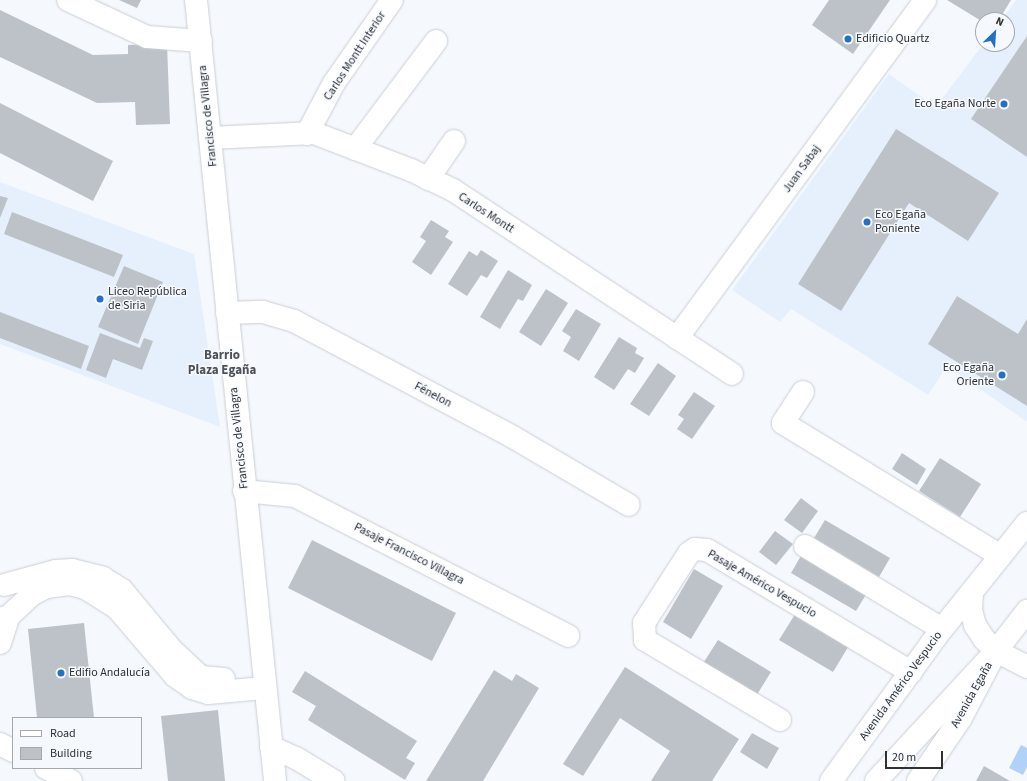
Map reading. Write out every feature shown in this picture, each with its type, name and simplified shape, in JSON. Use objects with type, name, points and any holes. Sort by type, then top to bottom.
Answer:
[{"type":"street","points":[[68,0],[147,37],[201,41]]},
{"type":"street","name":"Francisco de Villagra","points":[[196,0],[244,491],[275,781]]},
{"type":"street","name":"Carlos Montt Interior","points":[[307,134],[334,83],[392,0]]},
{"type":"street","name":"Juan Sabaj","points":[[677,338],[925,0]]},
{"type":"street","points":[[355,149],[436,42]]},
{"type":"street","name":"Carlos Montt","points":[[210,138],[314,133],[428,178],[453,190],[732,374]]},
{"type":"street","points":[[428,178],[454,141]]},
{"type":"street","name":"Fénelon","points":[[227,313],[263,312],[294,321],[513,437],[629,506]]},
{"type":"street","points":[[803,392],[783,423],[1001,556]]},
{"type":"street","name":"Pasaje Francisco Villagra","points":[[244,491],[295,496],[568,636]]},
{"type":"street","points":[[1027,522],[972,592],[971,610],[975,625],[984,639],[996,650],[1027,667]]},
{"type":"street","points":[[805,546],[942,629]]},
{"type":"street","name":"Pasaje Américo Vespucio","points":[[780,720],[645,640],[644,623],[689,553],[695,549],[707,550],[911,672]]},
{"type":"street","points":[[2,585],[56,571],[72,570],[103,578],[122,590],[172,650],[201,677],[216,680],[264,680]]},
{"type":"street","points":[[8,615],[46,587],[70,584],[85,588],[117,608],[175,676],[192,688],[208,693],[264,680]]},
{"type":"street","points":[[0,643],[15,595],[2,585]]},
{"type":"street","name":"Avenida Américo Vespucio","points":[[831,781],[942,629],[972,592]]},
{"type":"street","name":"Avenida Egaña","points":[[918,781],[961,718],[996,650],[1027,611]]},
{"type":"street","points":[[876,781],[996,650]]},
{"type":"street","points":[[0,744],[12,750]]},
{"type":"street","points":[[271,747],[296,758],[334,781]]},
{"type":"street","points":[[48,769],[71,781]]},
{"type":"shaded area","points":[[1016,0],[1027,0],[1027,422],[947,366],[928,395],[791,309],[780,322],[732,290],[889,74],[936,107],[977,52],[1015,52],[1015,12],[1007,12]]},
{"type":"shaded area","name":"Liceo República de Siria","points":[[0,182],[194,254],[220,427],[0,344]]},
{"type":"water","points":[[1021,745],[1027,748],[1027,767],[1023,775],[1009,768]]},
{"type":"building","points":[[119,0],[141,0],[137,8]]},
{"type":"building","name":"Edificio Quartz","points":[[829,0],[890,0],[853,54],[812,25]]},
{"type":"building","points":[[947,0],[1011,0],[1004,12],[975,12],[975,17]]},
{"type":"building","points":[[0,10],[93,55],[128,54],[128,45],[167,44],[170,124],[136,125],[135,102],[97,103],[0,57]]},
{"type":"building","name":"Eco Egaña Norte","points":[[1027,36],[1027,157],[971,119]]},
{"type":"building","points":[[0,103],[113,161],[93,201],[0,153]]},
{"type":"building","name":"Eco Egaña Poniente","points":[[896,129],[999,193],[968,241],[909,203],[841,311],[798,284]]},
{"type":"building","points":[[0,196],[8,198],[0,218]]},
{"type":"building","points":[[12,212],[123,255],[114,277],[4,234]]},
{"type":"building","points":[[431,220],[449,231],[445,237],[453,242],[431,275],[412,262],[426,241],[420,237]]},
{"type":"building","points":[[481,250],[498,261],[487,278],[481,275],[467,296],[448,284],[469,251],[477,256]]},
{"type":"building","points":[[124,266],[163,282],[138,344],[98,327]]},
{"type":"building","points":[[508,270],[532,285],[523,301],[518,299],[500,329],[480,317]]},
{"type":"building","points":[[546,289],[568,303],[541,346],[519,332]]},
{"type":"building","name":"Eco Egaña Oriente","points":[[957,296],[1018,334],[1027,319],[1027,406],[928,344]]},
{"type":"building","points":[[576,309],[601,324],[579,361],[563,351],[571,337],[562,331]]},
{"type":"building","points":[[0,312],[89,346],[81,369],[0,338]]},
{"type":"building","points":[[100,333],[140,348],[144,338],[153,341],[142,370],[113,359],[106,378],[86,370]]},
{"type":"building","points":[[619,337],[637,348],[635,353],[644,358],[635,373],[628,369],[614,390],[594,377]]},
{"type":"building","points":[[658,363],[676,376],[649,416],[630,404]]},
{"type":"building","points":[[694,392],[715,406],[692,439],[677,429],[684,419],[678,415]]},
{"type":"building","points":[[902,453],[926,469],[917,485],[892,469]]},
{"type":"building","points":[[940,458],[981,484],[960,517],[919,491]]},
{"type":"building","points":[[801,498],[818,511],[802,533],[784,520]]},
{"type":"building","points":[[825,520],[890,558],[879,577],[814,538]]},
{"type":"building","points":[[775,531],[793,544],[776,565],[759,552]]},
{"type":"building","points":[[312,540],[456,613],[432,661],[288,588]]},
{"type":"building","points":[[802,554],[867,593],[856,611],[791,573]]},
{"type":"building","points":[[694,569],[723,586],[691,639],[663,622]]},
{"type":"building","points":[[797,611],[850,644],[833,672],[779,640]]},
{"type":"building","name":"Edifio Andalucía","points":[[84,623],[94,717],[37,717],[28,629]]},
{"type":"building","points":[[718,640],[771,672],[753,701],[700,668]]},
{"type":"building","points":[[625,667],[739,739],[712,781],[651,781],[670,751],[620,718],[583,776],[563,764]]},
{"type":"building","points":[[494,670],[512,681],[516,674],[539,688],[483,781],[426,781]]},
{"type":"building","points":[[305,671],[417,741],[406,758],[415,763],[405,780],[308,720],[316,706],[292,692]]},
{"type":"building","points":[[218,710],[225,781],[168,781],[161,716]]},
{"type":"building","points":[[752,733],[779,748],[767,769],[740,752]]},
{"type":"building","points":[[984,766],[1010,781],[976,781]]},
{"type":"place","name":"Edificio Quartz","points":[[848,39]]},
{"type":"place","name":"Eco Egaña Norte","points":[[1004,104]]},
{"type":"place","name":"Eco Egaña Poniente","points":[[867,222]]},
{"type":"place","name":"Liceo República de Siria","points":[[100,299]]},
{"type":"place","name":"Eco Egaña Oriente","points":[[1002,375]]},
{"type":"place","name":"Edifio Andalucía","points":[[61,673]]},
{"type":"district","name":"Barrio Plaza Egaña","points":[[222,364]]}]
